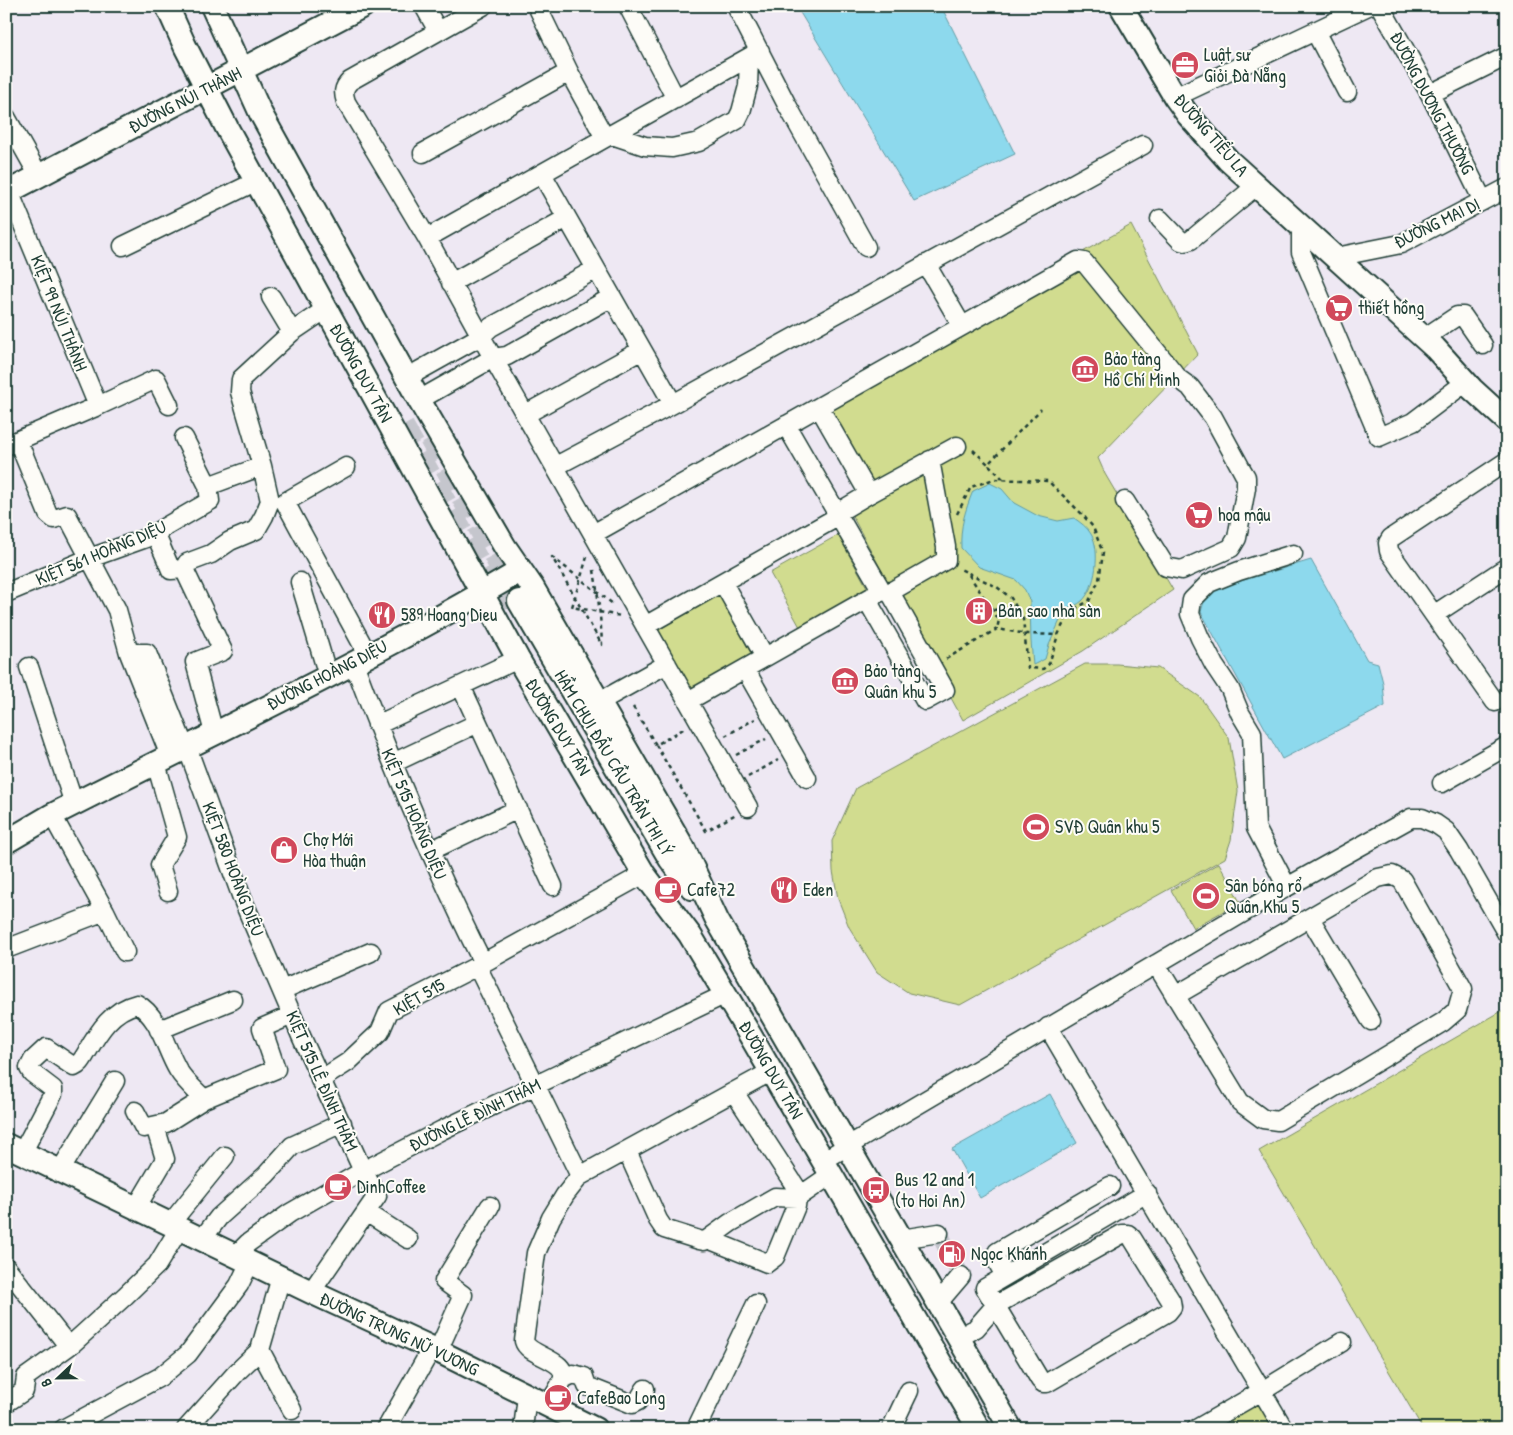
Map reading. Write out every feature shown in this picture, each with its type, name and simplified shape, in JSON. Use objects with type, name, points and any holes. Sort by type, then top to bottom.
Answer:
[{"type":"main road","name":"ĐƯỜNG DUY TÂN","points":[[167,6],[206,89],[518,659],[644,874],[690,935],[726,994],[979,1429]]},
{"type":"main road","name":"ĐƯỜNG DUY TÂN","points":[[212,6],[261,114],[406,378],[600,702],[683,847],[717,920],[1011,1429]]},
{"type":"main road","name":"ĐƯỜNG NÚI THÀNH","points":[[8,192],[363,6]]},
{"type":"main road","name":"ĐƯỜNG TIỂU LA","points":[[1129,9],[1175,97],[1188,115],[1218,148],[1256,186],[1424,338],[1469,386],[1507,421]]},
{"type":"main road","points":[[355,362],[388,343]]},
{"type":"main road","points":[[1469,386],[1507,399]]},
{"type":"main road","name":"ĐƯỜNG HOÀNG DIỆU","points":[[6,842],[52,815],[361,659],[520,571]]},
{"type":"main road","name":"HẦM CHUI ĐẦU CẦU TRẦN THỊ LÝ","points":[[690,935],[657,867],[512,605],[670,859],[717,920]]},
{"type":"main road","name":"ĐƯỜNG TRƯNG NỮ VƯƠNG","points":[[14,1149],[311,1292],[435,1349],[595,1429]]},
{"type":"street","points":[[424,6],[438,31]]},
{"type":"street","points":[[483,6],[350,81],[344,87],[343,94],[427,238],[493,358],[748,806]]},
{"type":"street","points":[[537,6],[569,72],[608,136],[645,146],[672,148],[699,142],[737,120],[748,86],[754,54]]},
{"type":"street","points":[[628,6],[676,99]]},
{"type":"street","points":[[736,6],[754,54],[787,105],[866,247]]},
{"type":"street","points":[[1175,97],[1368,6]]},
{"type":"street","name":"ĐƯỜNG DƯƠNG THƯỜNG","points":[[1380,6],[1430,94],[1483,201]]},
{"type":"street","points":[[1315,31],[1347,92]]},
{"type":"street","points":[[427,238],[754,54]]},
{"type":"street","points":[[1430,94],[1507,56]]},
{"type":"street","points":[[423,153],[569,72]]},
{"type":"street","points":[[6,117],[39,176]]},
{"type":"street","points":[[556,466],[673,404],[1143,145]]},
{"type":"street","points":[[542,174],[673,404]]},
{"type":"street","points":[[123,246],[257,181]]},
{"type":"street","points":[[1160,219],[1181,242],[1191,240],[1256,186]]},
{"type":"street","name":"ĐƯỜNG MAI DỊ","points":[[1336,257],[1401,244],[1507,188]]},
{"type":"street","name":"KIỆT 99 NÚI THÀNH","points":[[8,192],[98,406]]},
{"type":"street","points":[[451,283],[567,218]]},
{"type":"street","points":[[1301,226],[1301,252],[1379,437],[1413,422],[1469,386]]},
{"type":"street","points":[[593,534],[1078,261],[1084,262],[1179,378],[1199,398],[1246,477],[1246,497],[1235,544],[1226,551],[1182,570],[1166,567],[1125,501]]},
{"type":"street","points":[[926,264],[962,326]]},
{"type":"street","points":[[406,378],[481,336],[491,327],[596,269]]},
{"type":"street","points":[[271,296],[292,332]]},
{"type":"street","points":[[419,400],[493,358],[507,356],[612,297]]},
{"type":"street","points":[[184,569],[187,563],[211,554],[230,541],[256,530],[264,516],[270,501],[262,466],[240,392],[241,379],[292,332],[326,309]]},
{"type":"street","points":[[1424,338],[1457,316],[1463,316],[1483,345]]},
{"type":"street","points":[[526,414],[642,350]]},
{"type":"street","points":[[168,891],[160,865],[177,837],[174,754],[147,653],[129,653],[117,610],[67,516],[54,519],[48,514],[12,443],[156,379],[169,405]]},
{"type":"street","points":[[819,406],[869,494]]},
{"type":"street","points":[[786,425],[840,516],[880,594],[925,701],[945,690],[932,668],[880,594]]},
{"type":"street","points":[[184,438],[208,486],[262,466]]},
{"type":"street","points":[[645,626],[840,516],[842,510],[869,494],[957,446]]},
{"type":"street","points":[[688,701],[880,594],[946,560],[946,547],[930,460]]},
{"type":"street","points":[[1495,702],[1389,551],[1388,543],[1391,538],[1507,461]]},
{"type":"street","name":"KIỆT 515 HOÀNG DIỆU","points":[[346,468],[285,502],[361,659],[377,725],[450,898],[483,963],[480,972],[580,1176]]},
{"type":"street","name":"KIỆT 561 HOÀNG DIỆU","points":[[6,593],[90,558],[146,538],[210,501],[208,486]]},
{"type":"street","points":[[155,533],[171,570],[184,569]]},
{"type":"street","points":[[1287,887],[1256,828],[1252,733],[1240,713],[1230,689],[1207,652],[1190,614],[1192,600],[1209,583],[1239,571],[1293,554]]},
{"type":"street","points":[[1435,614],[1507,567]]},
{"type":"street","points":[[184,569],[222,651],[195,662],[214,733]]},
{"type":"street","points":[[300,582],[328,676]]},
{"type":"street","points":[[723,583],[765,657]]},
{"type":"street","points":[[377,725],[518,659]]},
{"type":"street","points":[[600,702],[667,664]]},
{"type":"street","points":[[29,666],[74,804]]},
{"type":"street","points":[[745,669],[807,778]]},
{"type":"street","points":[[461,686],[553,886]]},
{"type":"street","points":[[393,763],[478,723]]},
{"type":"street","points":[[1442,783],[1507,746]]},
{"type":"street","name":"KIỆT 580 HOÀNG DIỆU","points":[[174,754],[242,898],[282,990]]},
{"type":"street","points":[[430,851],[518,809]]},
{"type":"street","points":[[52,815],[105,911],[125,952]]},
{"type":"street","points":[[708,1239],[767,1263],[772,1261],[799,1197],[847,1146],[1287,887],[1411,818],[1422,818],[1446,831],[1459,850],[1507,934]]},
{"type":"street","name":"KIỆT 515","points":[[320,1080],[348,1062],[380,1032],[389,1011],[483,963],[644,874]]},
{"type":"street","points":[[1156,964],[1175,996],[1240,1102],[1263,1119],[1278,1121],[1444,1022],[1457,1010],[1463,989],[1402,880],[1392,875],[1378,878],[1175,996]]},
{"type":"street","points":[[6,949],[105,911]]},
{"type":"street","points":[[1310,918],[1371,1022]]},
{"type":"street","points":[[282,990],[371,952]]},
{"type":"street","name":"KIỆT 515 LÊ ĐÌNH THÂM","points":[[282,990],[320,1080],[342,1123],[363,1171],[377,1196],[366,1212]]},
{"type":"street","name":"ĐƯỜNG LÊ ĐÌNH THÂM","points":[[243,1259],[248,1244],[290,1213],[363,1171],[442,1130],[726,994]]},
{"type":"street","points":[[159,1030],[233,1000]]},
{"type":"street","points":[[14,1149],[53,1094],[53,1089],[32,1074],[29,1068],[33,1060],[46,1048],[74,1067],[79,1064],[97,1034],[111,1017],[127,1006],[137,1004],[144,1008],[159,1030],[178,1071],[204,1099]]},
{"type":"street","points":[[135,1111],[144,1128],[166,1123],[204,1099],[276,1069],[262,1028],[292,1015]]},
{"type":"street","points":[[1048,1027],[1284,1429]]},
{"type":"street","points":[[563,1379],[562,1371],[558,1365],[528,1349],[524,1340],[536,1252],[551,1218],[580,1176],[772,1071]]},
{"type":"street","points":[[60,1171],[115,1081]]},
{"type":"street","points":[[734,1092],[799,1197]]},
{"type":"street","points":[[202,1239],[219,1217],[266,1175],[292,1146],[342,1123]]},
{"type":"street","points":[[136,1208],[165,1159],[155,1126]]},
{"type":"street","points":[[627,1151],[658,1220],[664,1229],[699,1240],[704,1241],[708,1239],[730,1223],[775,1197],[799,1197]]},
{"type":"street","points":[[6,1403],[24,1392],[26,1377],[72,1344],[157,1265],[175,1226],[225,1156]]},
{"type":"street","points":[[1006,1276],[997,1262],[997,1252],[1110,1186]]},
{"type":"street","points":[[959,1338],[976,1328],[996,1305],[1122,1234],[1128,1234],[1171,1301],[1172,1308],[1168,1312],[1047,1383],[1043,1383],[1040,1380],[996,1305],[985,1288],[1147,1193]]},
{"type":"street","points":[[386,1429],[435,1349],[463,1295],[444,1281],[490,1206]]},
{"type":"street","points":[[311,1292],[366,1212],[408,1239]]},
{"type":"street","points":[[901,1239],[939,1233]]},
{"type":"street","points":[[63,1429],[160,1377],[188,1354],[238,1285],[243,1259]]},
{"type":"street","points":[[6,1267],[66,1343],[72,1344]]},
{"type":"street","points":[[938,1303],[961,1276]]},
{"type":"street","points":[[186,1429],[237,1372],[260,1350],[281,1277]]},
{"type":"street","points":[[696,1429],[756,1304]]},
{"type":"street","points":[[1196,1429],[1342,1342]]},
{"type":"street","points":[[260,1350],[292,1410]]},
{"type":"street","points":[[548,1406],[563,1379],[573,1374],[584,1377],[587,1386],[632,1404],[638,1401],[645,1389]]},
{"type":"street","points":[[891,1429],[909,1391]]},
{"type":"street","points":[[523,1429],[527,1396]]},
{"type":"path","points":[[988,464],[1041,409]]},
{"type":"path","points":[[957,446],[966,443],[1003,479]]},
{"type":"path","points":[[943,530],[953,526],[958,510],[971,487],[994,479],[1048,481],[1082,514],[1092,527],[1103,553],[1099,580],[1089,601],[1069,612],[1058,635],[1049,664],[1043,669],[1028,668],[1024,619],[1011,598],[996,587],[944,561]]},
{"type":"path","points":[[588,555],[572,607],[629,617]]},
{"type":"path","points":[[593,564],[597,590],[600,612],[602,645],[552,557],[597,590],[616,606]]},
{"type":"path","points":[[968,573],[994,610],[999,620],[997,629]]},
{"type":"path","points":[[994,610],[1016,606]]},
{"type":"path","points":[[932,668],[997,629],[1026,634],[1058,635]]},
{"type":"path","points":[[632,706],[706,831],[748,806]]},
{"type":"path","points":[[712,743],[769,711]]},
{"type":"path","points":[[656,745],[699,720]]},
{"type":"path","points":[[723,762],[780,731]]},
{"type":"path","points":[[735,784],[792,752]]},
{"type":"green space","points":[[1131,225],[1198,354],[1098,458],[1105,474],[1173,590],[1083,651],[963,720],[850,512],[875,497],[822,398]]},
{"type":"green space","points":[[838,535],[868,589],[800,627],[770,573]]},
{"type":"green space","points":[[719,595],[753,657],[692,691],[658,630]]},
{"type":"green space","name":"SVĐ Quân khu 5","points":[[1085,664],[1117,664],[1158,668],[1200,697],[1229,738],[1238,791],[1231,840],[1225,858],[960,1005],[909,993],[877,972],[849,927],[838,899],[833,871],[832,841],[856,788]]},
{"type":"green space","name":"Sân bóng rổ Quân Khu 5","points":[[1219,863],[1240,902],[1193,928],[1171,890]]},
{"type":"green space","points":[[1507,1008],[1507,1429],[1423,1429],[1259,1151]]},
{"type":"green space","points":[[1262,1391],[1284,1429],[1196,1429]]},
{"type":"water","points":[[796,6],[941,6],[1015,154],[914,201]]},
{"type":"water","points":[[990,483],[1002,489],[1014,503],[1038,516],[1058,521],[1074,518],[1088,529],[1096,549],[1096,569],[1087,595],[1074,606],[1065,609],[1045,659],[1033,665],[1030,602],[1025,590],[1016,580],[979,567],[961,548],[961,533],[973,491]]},
{"type":"water","points":[[1311,560],[1367,660],[1378,663],[1383,683],[1385,706],[1282,759],[1201,612],[1205,598],[1214,589]]},
{"type":"water","points":[[1050,1094],[1077,1143],[980,1198],[952,1149]]},
{"type":"tunnel","points":[[403,426],[505,609]]},
{"type":"tunnel","points":[[430,439],[519,601]]},
{"type":"tunnel","points":[[939,1233],[961,1276]]},
{"type":"place","name":"Luật sư Giỏi Đà Nẵng","points":[[1185,65]]},
{"type":"place","name":"thiết hồng","points":[[1339,308]]},
{"type":"place","name":"Bảo tàng Hồ Chí Minh","points":[[1085,369]]},
{"type":"place","name":"hoa mậu","points":[[1199,515]]},
{"type":"place","name":"Bản sao nhà sàn","points":[[979,611]]},
{"type":"place","name":"589 Hoang Dieu","points":[[382,615]]},
{"type":"place","name":"Bảo tàng Quân khu 5","points":[[845,681]]},
{"type":"place","name":"SVĐ Quân khu 5","points":[[1036,827]]},
{"type":"place","name":"Chợ Mới Hòa thuận","points":[[284,850]]},
{"type":"place","name":"Cafe72","points":[[668,890]]},
{"type":"place","name":"Eden","points":[[784,890]]},
{"type":"place","name":"Sân bóng rổ Quân Khu 5","points":[[1206,896]]},
{"type":"place","name":"DinhCoffee","points":[[338,1187]]},
{"type":"place","name":"Bus 12 and 1 (to Hoi An)","points":[[876,1190]]},
{"type":"place","name":"Ngọc Khánh","points":[[952,1254]]},
{"type":"place","name":"CafeBao Long","points":[[558,1398]]}]
